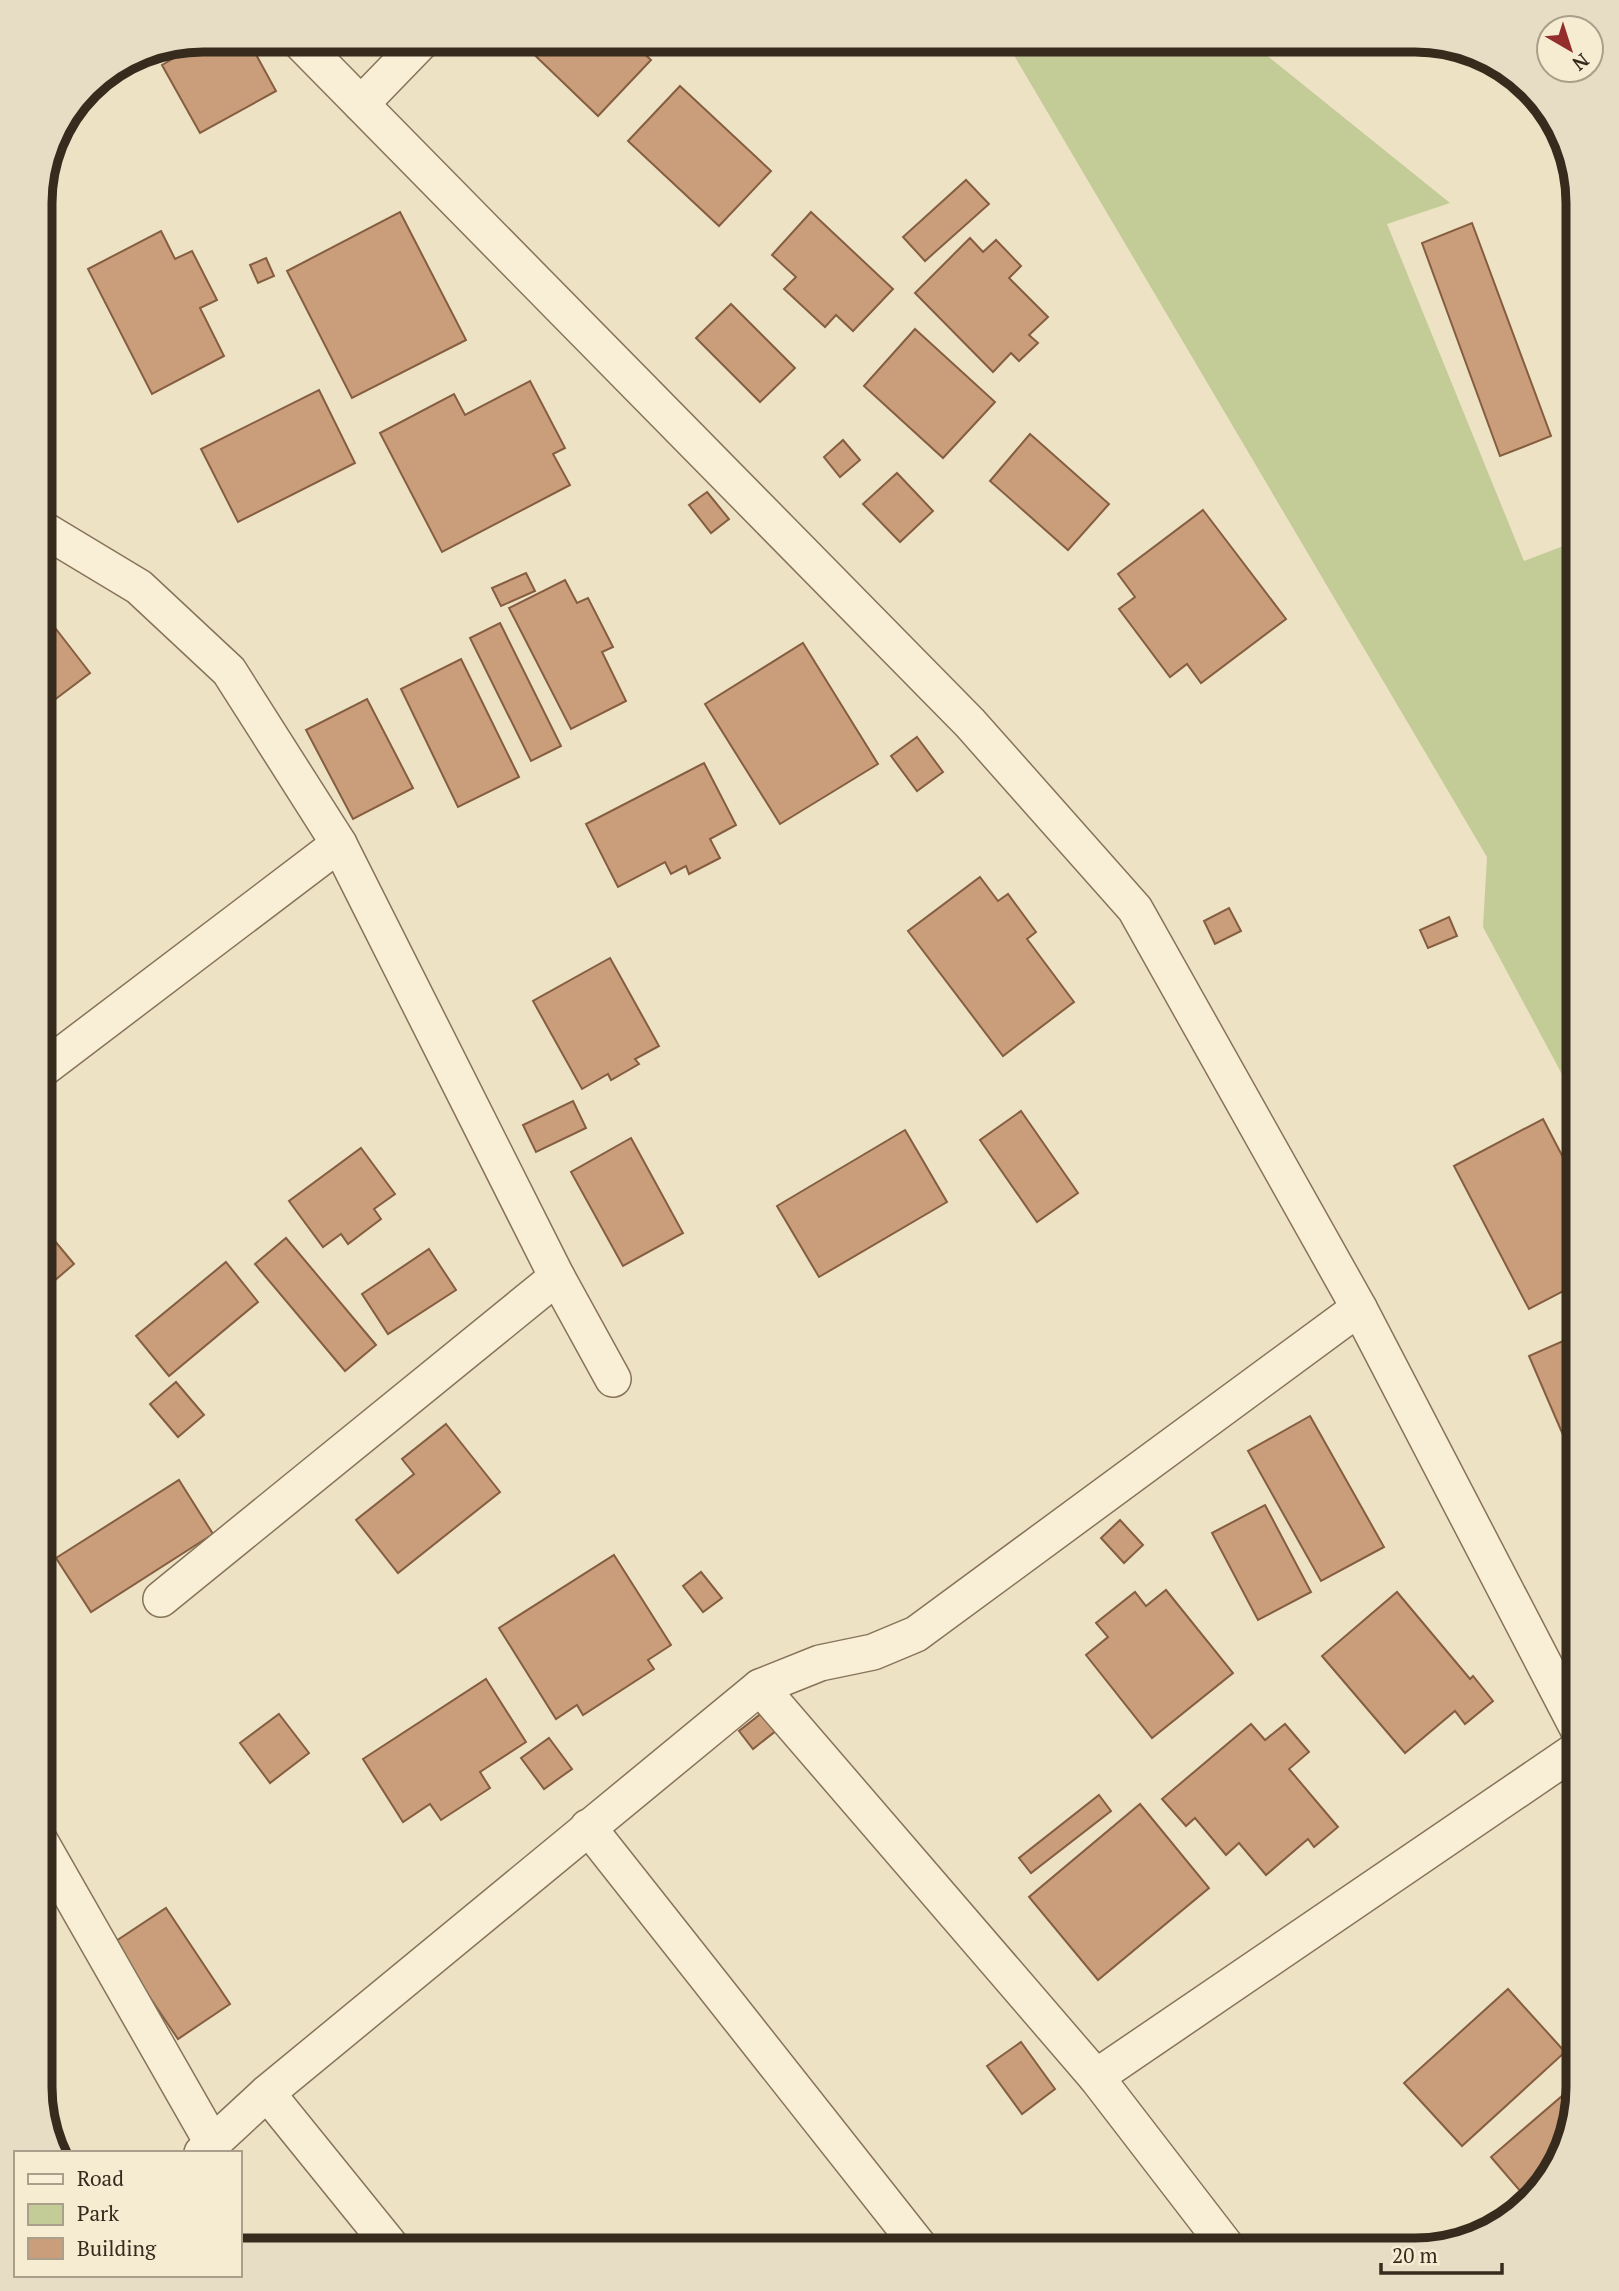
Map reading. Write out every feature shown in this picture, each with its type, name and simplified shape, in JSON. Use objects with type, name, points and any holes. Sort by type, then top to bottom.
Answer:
[{"type":"street","points":[[310,52],[970,723],[1135,909],[1359,1308],[1566,1706]]},
{"type":"street","points":[[361,104],[412,52]]},
{"type":"street","points":[[53,535],[139,587],[229,671],[339,844],[557,1277],[613,1379]]},
{"type":"street","points":[[53,1061],[339,844]]},
{"type":"street","points":[[161,1599],[557,1277]]},
{"type":"street","points":[[52,1863],[208,2148],[267,2093],[760,1687],[820,1663],[873,1652],[916,1634],[1359,1308]]},
{"type":"street","points":[[760,1687],[1096,2077],[1220,2238]]},
{"type":"street","points":[[1096,2077],[1566,1757]]},
{"type":"street","points":[[589,1828],[913,2238]]},
{"type":"street","points":[[267,2093],[384,2238]]},
{"type":"green space","points":[[1012,53],[1264,53],[1450,203],[1387,224],[1524,561],[1566,545],[1566,1082],[1483,927],[1487,857]]},
{"type":"building","points":[[255,52],[276,91],[200,133],[162,65],[180,54]]},
{"type":"building","points":[[532,52],[643,52],[651,60],[598,116]]},
{"type":"building","points":[[680,86],[771,171],[719,226],[628,141]]},
{"type":"building","points":[[966,180],[989,204],[925,261],[903,237]]},
{"type":"building","points":[[400,212],[466,340],[352,398],[287,271]]},
{"type":"building","points":[[811,212],[893,289],[853,331],[836,315],[825,327],[784,289],[796,277],[772,255]]},
{"type":"building","points":[[1472,223],[1551,436],[1500,456],[1422,243]]},
{"type":"building","points":[[161,231],[175,259],[192,251],[217,300],[200,308],[224,356],[152,394],[88,269]]},
{"type":"building","points":[[970,238],[983,252],[996,240],[1021,266],[1009,278],[1048,317],[1029,335],[1038,343],[1019,361],[1011,353],[993,372],[915,293]]},
{"type":"building","points":[[266,258],[274,276],[258,283],[250,265]]},
{"type":"building","points":[[731,304],[795,368],[760,402],[696,338]]},
{"type":"building","points":[[915,329],[995,402],[943,458],[864,386]]},
{"type":"building","points":[[530,381],[565,448],[553,454],[570,485],[442,552],[380,433],[454,394],[465,415]]},
{"type":"building","points":[[319,390],[355,463],[238,522],[201,449]]},
{"type":"building","points":[[1030,434],[1109,504],[1068,550],[990,481]]},
{"type":"building","points":[[843,440],[860,460],[840,477],[824,457]]},
{"type":"building","points":[[897,473],[933,511],[900,542],[863,504]]},
{"type":"building","points":[[707,492],[729,519],[711,533],[689,505]]},
{"type":"building","points":[[1203,510],[1286,619],[1201,683],[1187,664],[1170,677],[1119,609],[1135,597],[1118,574]]},
{"type":"building","points":[[526,573],[535,591],[501,606],[492,588]]},
{"type":"building","points":[[565,580],[577,603],[588,598],[613,647],[602,652],[626,701],[571,729],[509,608]]},
{"type":"building","points":[[500,623],[561,746],[531,761],[470,638]]},
{"type":"building","points":[[56,629],[90,673],[53,701],[53,631]]},
{"type":"building","points":[[803,643],[878,764],[780,824],[705,704]]},
{"type":"building","points":[[461,659],[519,777],[458,807],[401,689]]},
{"type":"building","points":[[367,699],[413,788],[353,819],[306,730]]},
{"type":"building","points":[[917,737],[943,772],[917,791],[891,756]]},
{"type":"building","points":[[704,763],[736,825],[710,839],[720,858],[689,874],[686,866],[671,874],[665,862],[618,887],[586,824]]},
{"type":"building","points":[[980,877],[998,901],[1008,894],[1036,932],[1027,939],[1074,1002],[1003,1056],[908,931]]},
{"type":"building","points":[[1229,908],[1241,931],[1215,944],[1204,921]]},
{"type":"building","points":[[1449,917],[1457,936],[1428,948],[1420,930]]},
{"type":"building","points":[[610,958],[659,1046],[635,1059],[639,1064],[611,1080],[608,1074],[582,1089],[533,1001]]},
{"type":"building","points":[[573,1101],[586,1128],[536,1152],[523,1125]]},
{"type":"building","points":[[1021,1111],[1078,1193],[1037,1222],[980,1140]]},
{"type":"building","points":[[1543,1119],[1566,1163],[1566,1290],[1529,1309],[1454,1166]]},
{"type":"building","points":[[905,1130],[947,1202],[819,1277],[777,1206]]},
{"type":"building","points":[[631,1138],[683,1233],[623,1266],[571,1172]]},
{"type":"building","points":[[361,1148],[395,1194],[374,1209],[381,1219],[348,1244],[341,1234],[323,1247],[289,1201]]},
{"type":"building","points":[[286,1238],[376,1345],[345,1371],[255,1264]]},
{"type":"building","points":[[52,1241],[74,1264],[54,1281],[52,1279]]},
{"type":"building","points":[[429,1249],[456,1290],[388,1334],[362,1294]]},
{"type":"building","points":[[226,1262],[258,1302],[169,1376],[136,1336]]},
{"type":"building","points":[[1566,1340],[1566,1442],[1529,1356]]},
{"type":"building","points":[[176,1382],[204,1415],[178,1437],[150,1404]]},
{"type":"building","points":[[1310,1416],[1384,1547],[1321,1581],[1248,1451]]},
{"type":"building","points":[[446,1424],[500,1492],[398,1573],[356,1520],[414,1474],[402,1459]]},
{"type":"building","points":[[179,1480],[213,1534],[91,1612],[56,1558]]},
{"type":"building","points":[[1265,1505],[1311,1592],[1258,1620],[1212,1533]]},
{"type":"building","points":[[1120,1520],[1143,1545],[1124,1563],[1101,1538]]},
{"type":"building","points":[[614,1555],[671,1645],[648,1660],[654,1669],[583,1715],[577,1705],[556,1719],[499,1628]]},
{"type":"building","points":[[701,1572],[722,1598],[703,1612],[683,1586]]},
{"type":"building","points":[[1166,1590],[1233,1673],[1152,1738],[1086,1655],[1108,1637],[1096,1623],[1135,1592],[1146,1606]]},
{"type":"building","points":[[1397,1592],[1470,1679],[1473,1676],[1493,1701],[1465,1724],[1455,1711],[1405,1753],[1322,1656]]},
{"type":"building","points":[[486,1679],[526,1742],[480,1772],[490,1788],[441,1820],[430,1804],[403,1822],[363,1759]]},
{"type":"building","points":[[763,1712],[777,1730],[753,1749],[739,1731]]},
{"type":"building","points":[[279,1714],[309,1753],[270,1783],[240,1743]]},
{"type":"building","points":[[1251,1724],[1265,1740],[1285,1724],[1309,1752],[1289,1769],[1338,1827],[1314,1847],[1308,1839],[1266,1875],[1239,1843],[1226,1855],[1195,1818],[1186,1826],[1162,1799]]},
{"type":"building","points":[[549,1738],[572,1769],[544,1789],[521,1758]]},
{"type":"building","points":[[1099,1795],[1111,1811],[1031,1873],[1019,1858]]},
{"type":"building","points":[[1140,1804],[1209,1888],[1098,1980],[1029,1897]]},
{"type":"building","points":[[166,1908],[230,2004],[178,2039],[113,1943]]},
{"type":"building","points":[[1508,1989],[1565,2052],[1462,2146],[1404,2083]]},
{"type":"building","points":[[1021,2042],[1055,2089],[1022,2114],[987,2066]]},
{"type":"building","points":[[1562,2096],[1565,2100],[1555,2145],[1546,2163],[1522,2194],[1491,2157]]}]
